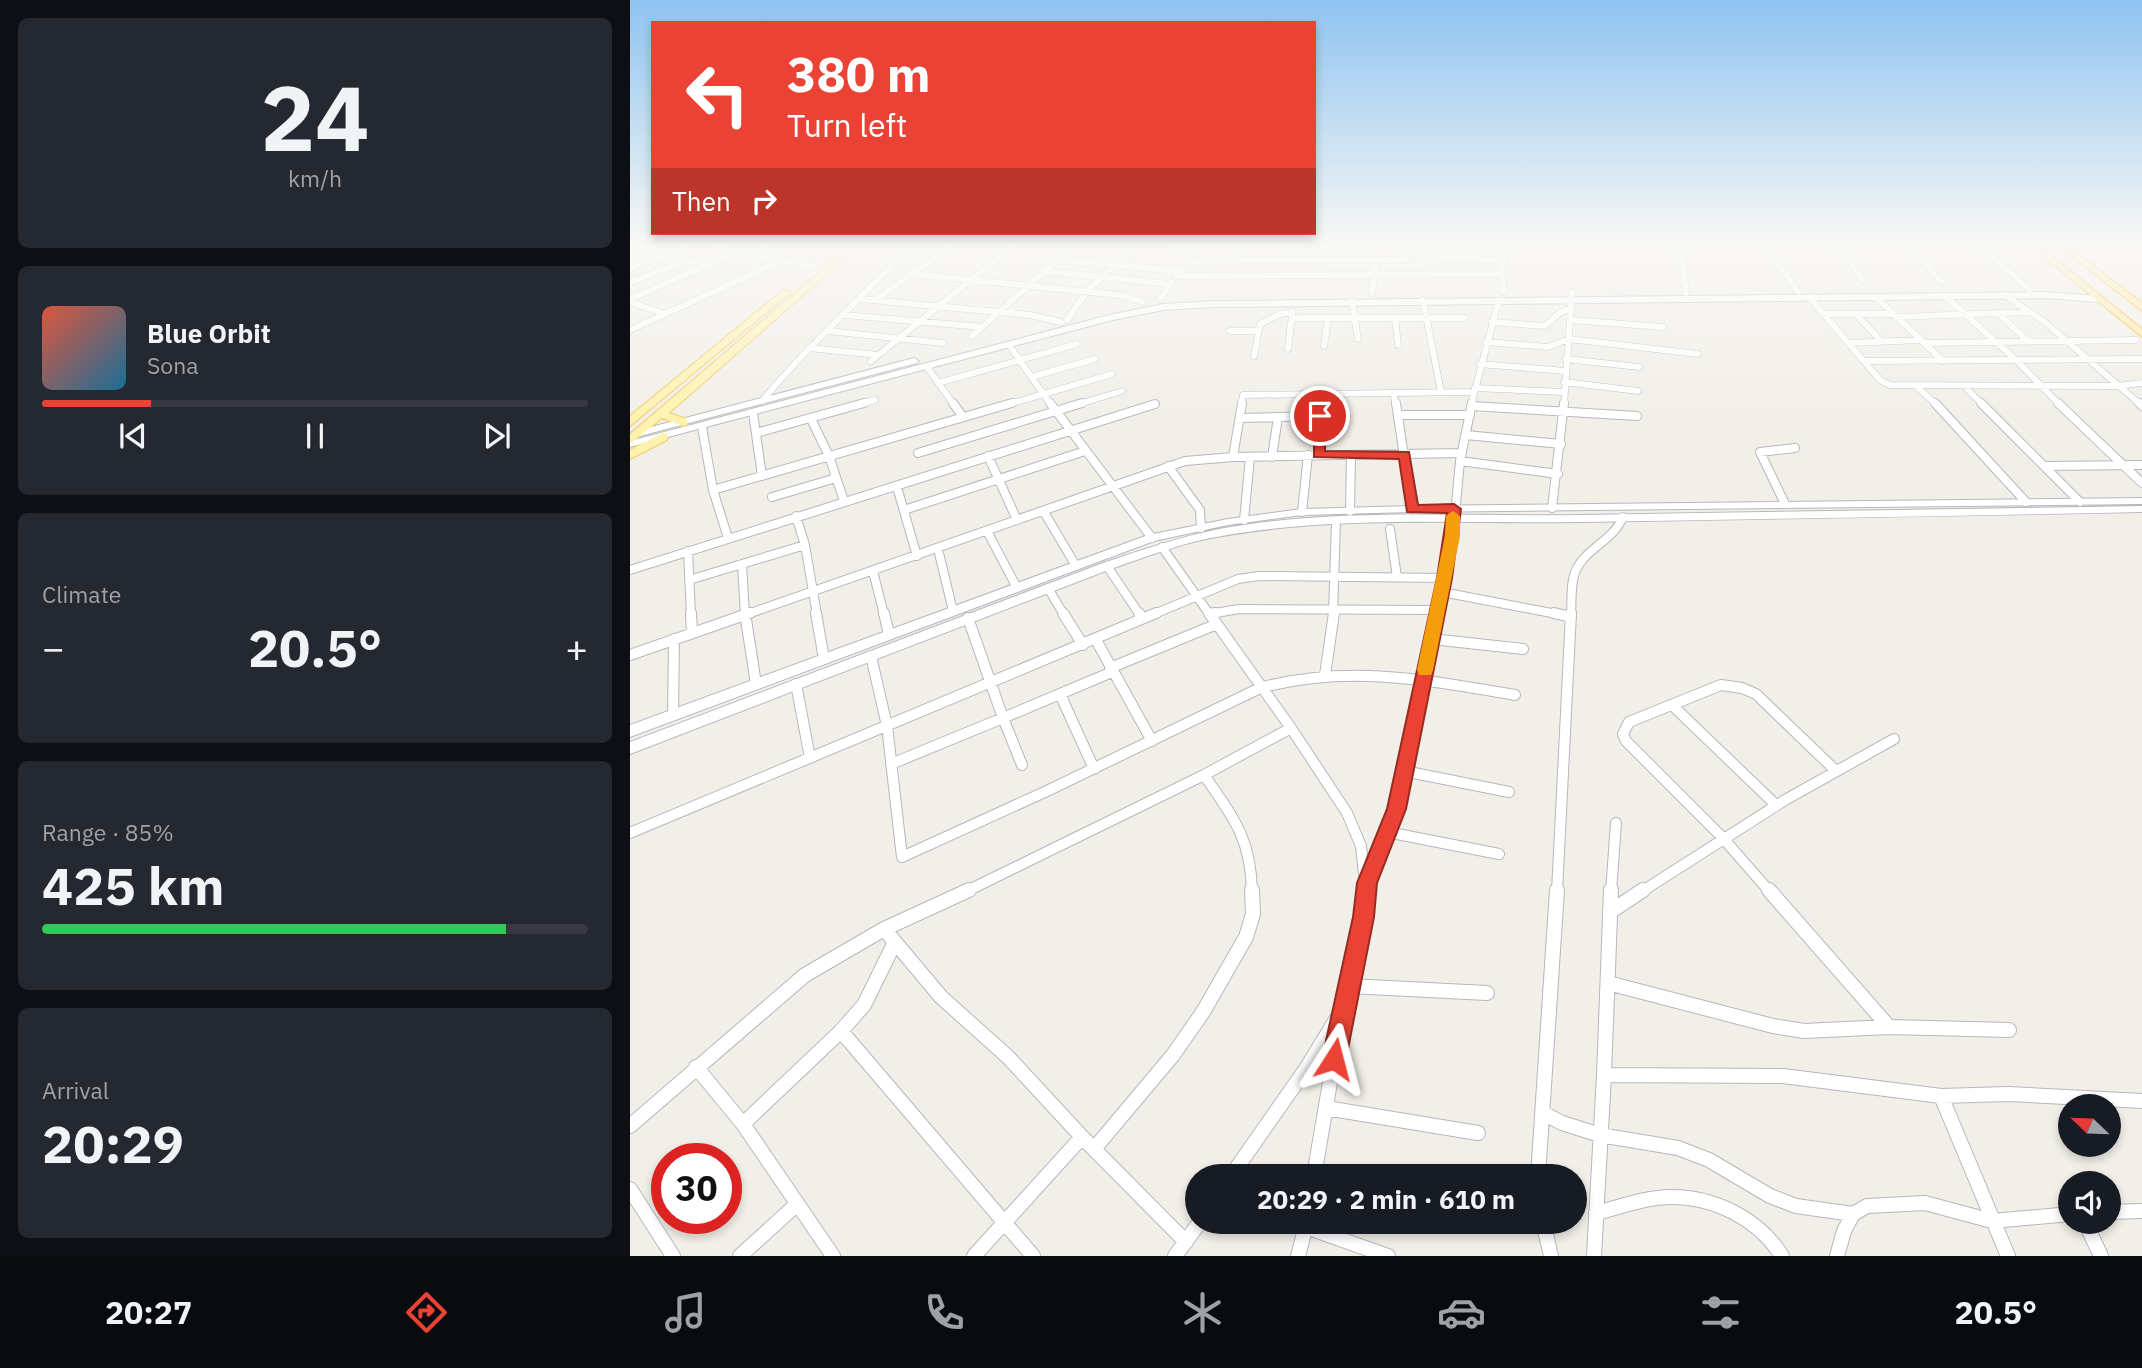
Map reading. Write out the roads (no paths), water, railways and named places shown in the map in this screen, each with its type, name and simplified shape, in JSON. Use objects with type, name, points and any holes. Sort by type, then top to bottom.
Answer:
[{"type":"highway","points":[[2104,304],[2139,337]]},
{"type":"highway","points":[[2117,304],[2142,324]]},
{"type":"main road","points":[[630,422],[771,304]]},
{"type":"main road","points":[[632,438],[788,304]]},
{"type":"main road","points":[[632,438],[683,422],[1136,304]]},
{"type":"main road","points":[[632,438],[663,437],[1142,309],[1214,304],[1293,311],[1341,304]]},
{"type":"main road","points":[[661,414],[683,422]]},
{"type":"main road","points":[[630,455],[663,437]]},
{"type":"street","points":[[637,304],[665,314]]},
{"type":"street","points":[[632,328],[688,304]]},
{"type":"street","points":[[762,401],[786,371],[856,304]]},
{"type":"street","points":[[920,304],[1064,321],[1078,304]]},
{"type":"street","points":[[972,336],[1008,304]]},
{"type":"street","points":[[1352,304],[1358,339]]},
{"type":"street","points":[[1424,304],[1441,392]]},
{"type":"street","points":[[1316,1164],[1367,883],[1396,809],[1442,592],[1461,457],[1474,390],[1499,304]]},
{"type":"street","points":[[1492,322],[1545,326],[1569,304]]},
{"type":"street","points":[[1552,508],[1565,413],[1564,382],[1572,304]]},
{"type":"street","points":[[1814,304],[1880,380],[1890,385],[2117,386],[2142,383]]},
{"type":"street","points":[[1883,304],[1943,362]]},
{"type":"street","points":[[1953,304],[2016,360],[2142,483]]},
{"type":"street","points":[[2017,304],[2089,359],[2142,406]]},
{"type":"street","points":[[871,361],[937,305]]},
{"type":"street","points":[[1254,356],[1260,324],[1293,311],[1328,318],[1465,318]]},
{"type":"street","points":[[1288,349],[1293,311]]},
{"type":"street","points":[[1822,314],[2029,312]]},
{"type":"street","points":[[1998,313],[2029,342]]},
{"type":"street","points":[[1856,314],[1881,341]]},
{"type":"street","points":[[845,315],[982,327]]},
{"type":"street","points":[[1324,346],[1328,318]]},
{"type":"street","points":[[1395,318],[1398,345]]},
{"type":"street","points":[[1571,320],[1663,327]]},
{"type":"street","points":[[828,331],[943,343]]},
{"type":"street","points":[[1230,331],[1259,331]]},
{"type":"street","points":[[1849,343],[1994,343],[2139,337]]},
{"type":"street","points":[[1486,342],[1548,347],[1569,339],[1698,354]]},
{"type":"street","points":[[938,383],[1077,344]]},
{"type":"street","points":[[1009,345],[1069,431],[1152,538]]},
{"type":"street","points":[[809,348],[878,355]]},
{"type":"street","points":[[1031,377],[1095,359]]},
{"type":"street","points":[[1566,359],[1639,367]]},
{"type":"street","points":[[1865,361],[2142,359]]},
{"type":"street","points":[[1480,364],[1565,371]]},
{"type":"street","points":[[927,367],[962,417]]},
{"type":"street","points":[[713,490],[1112,374]]},
{"type":"street","points":[[1564,382],[1638,391]]},
{"type":"street","points":[[1964,386],[2080,502]]},
{"type":"street","points":[[1917,387],[1952,419],[2026,502]]},
{"type":"street","points":[[1233,457],[1243,395],[1474,390],[1564,392]]},
{"type":"street","points":[[918,453],[1122,391]]},
{"type":"street","points":[[1393,393],[1399,415],[1412,509]]},
{"type":"street","points":[[1319,455],[1323,394]]},
{"type":"street","points":[[756,433],[875,400]]},
{"type":"street","points":[[630,570],[1155,404]]},
{"type":"street","points":[[1399,415],[1471,411],[1637,416]]},
{"type":"street","points":[[753,414],[762,475]]},
{"type":"street","points":[[1240,418],[1320,416]]},
{"type":"street","points":[[1272,457],[1278,417]]},
{"type":"street","points":[[811,419],[829,456],[844,502]]},
{"type":"street","points":[[702,427],[713,490],[727,538]]},
{"type":"street","points":[[1466,435],[1561,444]]},
{"type":"street","points":[[1785,504],[1760,452],[1795,448]]},
{"type":"street","points":[[904,510],[1085,451]]},
{"type":"street","points":[[630,655],[938,550],[1168,466],[1199,458],[1308,455],[1461,457],[1558,474]]},
{"type":"street","points":[[1302,512],[1308,455]]},
{"type":"street","points":[[1350,511],[1351,455]]},
{"type":"street","points":[[988,456],[1017,520]]},
{"type":"street","points":[[1244,520],[1250,457]]},
{"type":"street","points":[[2044,466],[2142,465]]},
{"type":"street","points":[[1168,466],[1200,510],[1201,528]]},
{"type":"street","points":[[772,497],[836,478]]},
{"type":"street","points":[[897,487],[917,556]]},
{"type":"street","points":[[630,748],[1107,566],[1163,547],[1221,532],[1298,522],[1552,508],[2142,501]]},
{"type":"street","points":[[630,731],[1152,538],[1244,520],[1302,512],[1412,509],[1454,514],[1623,517],[2142,509]]},
{"type":"street","points":[[1044,512],[1076,566]]},
{"type":"street","points":[[796,516],[804,545],[824,659]]},
{"type":"street","points":[[1539,1164],[1548,994],[1562,832],[1575,569],[1585,556],[1615,535],[1623,517]]},
{"type":"street","points":[[1325,675],[1334,610],[1336,521]]},
{"type":"street","points":[[1390,529],[1397,577]]},
{"type":"street","points":[[987,531],[1017,587]]},
{"type":"street","points":[[689,580],[804,545]]},
{"type":"street","points":[[1163,547],[1291,728],[1347,813],[1361,846],[1367,883]]},
{"type":"street","points":[[938,550],[953,611]]},
{"type":"street","points":[[688,551],[692,633]]},
{"type":"street","points":[[742,564],[745,615],[756,684]]},
{"type":"street","points":[[1107,566],[1142,618]]},
{"type":"street","points":[[873,571],[889,634]]},
{"type":"street","points":[[630,833],[1238,579],[1259,576],[1444,578]]},
{"type":"street","points":[[1048,588],[1083,645]]},
{"type":"street","points":[[1442,592],[1571,617]]},
{"type":"street","points":[[891,764],[1060,694],[1239,609],[1438,610]]},
{"type":"street","points":[[968,618],[1022,765]]},
{"type":"street","points":[[673,715],[674,639]]},
{"type":"street","points":[[1432,639],[1523,649]]},
{"type":"street","points":[[1096,640],[1152,741]]},
{"type":"street","points":[[871,656],[887,726],[902,858],[1261,688],[1289,678],[1325,675],[1423,681],[1515,695]]},
{"type":"street","points":[[796,684],[810,758]]},
{"type":"street","points":[[1835,770],[1756,694],[1742,688],[1721,685],[1629,722],[1623,734],[1626,741],[1722,837],[1889,1027]]},
{"type":"street","points":[[1060,694],[1094,769]]},
{"type":"street","points":[[1672,705],[1776,805]]},
{"type":"street","points":[[630,1126],[805,975],[884,929],[1017,868],[1204,775],[1291,728]]},
{"type":"street","points":[[1610,912],[1722,837],[1835,770],[1894,739]]},
{"type":"street","points":[[1404,771],[1509,792]]},
{"type":"street","points":[[975,1256],[1004,1223],[1088,1143],[1173,1055],[1203,1012],[1246,937],[1253,914],[1251,874],[1241,829],[1204,775]]},
{"type":"street","points":[[1594,1256],[1616,823]]},
{"type":"street","points":[[1387,832],[1499,854]]},
{"type":"street","points":[[884,929],[941,997],[1009,1057],[1047,1095],[1088,1143],[1186,1242]]},
{"type":"street","points":[[743,1124],[841,1031],[864,1005],[895,942]]},
{"type":"street","points":[[1608,983],[1773,1026],[1804,1031],[1889,1027],[2009,1030]]},
{"type":"street","points":[[1349,986],[1488,993]]},
{"type":"street","points":[[1239,1164],[1308,1066],[1342,1010]]},
{"type":"street","points":[[841,1031],[1033,1256]]},
{"type":"street","points":[[696,1067],[743,1124],[833,1256]]},
{"type":"street","points":[[1604,1075],[1783,1076],[1941,1096],[2008,1094],[2142,1101]]},
{"type":"street","points":[[1941,1096],[2008,1256]]},
{"type":"street","points":[[1325,1108],[1478,1133]]},
{"type":"street","points":[[1543,1113],[1562,1123],[1601,1135],[1678,1148],[1709,1160],[1796,1206],[1853,1213],[1867,1206],[1925,1203],[1992,1221],[2058,1215]]},
{"type":"street","points":[[630,1189],[673,1256]]},
{"type":"street","points":[[1596,1213],[1672,1197],[1723,1207],[1766,1235],[1782,1256]]},
{"type":"street","points":[[740,1256],[796,1205]]},
{"type":"street","points":[[2121,1212],[2142,1211]]},
{"type":"street","points":[[1837,1256],[1844,1231],[1853,1213]]},
{"type":"street","points":[[1175,1256],[1192,1234]]},
{"type":"street","points":[[1298,1256],[1304,1234]]},
{"type":"street","points":[[1332,1234],[1388,1256]]},
{"type":"street","points":[[1546,1234],[1551,1256]]},
{"type":"street","points":[[2091,1234],[2101,1256]]}]
